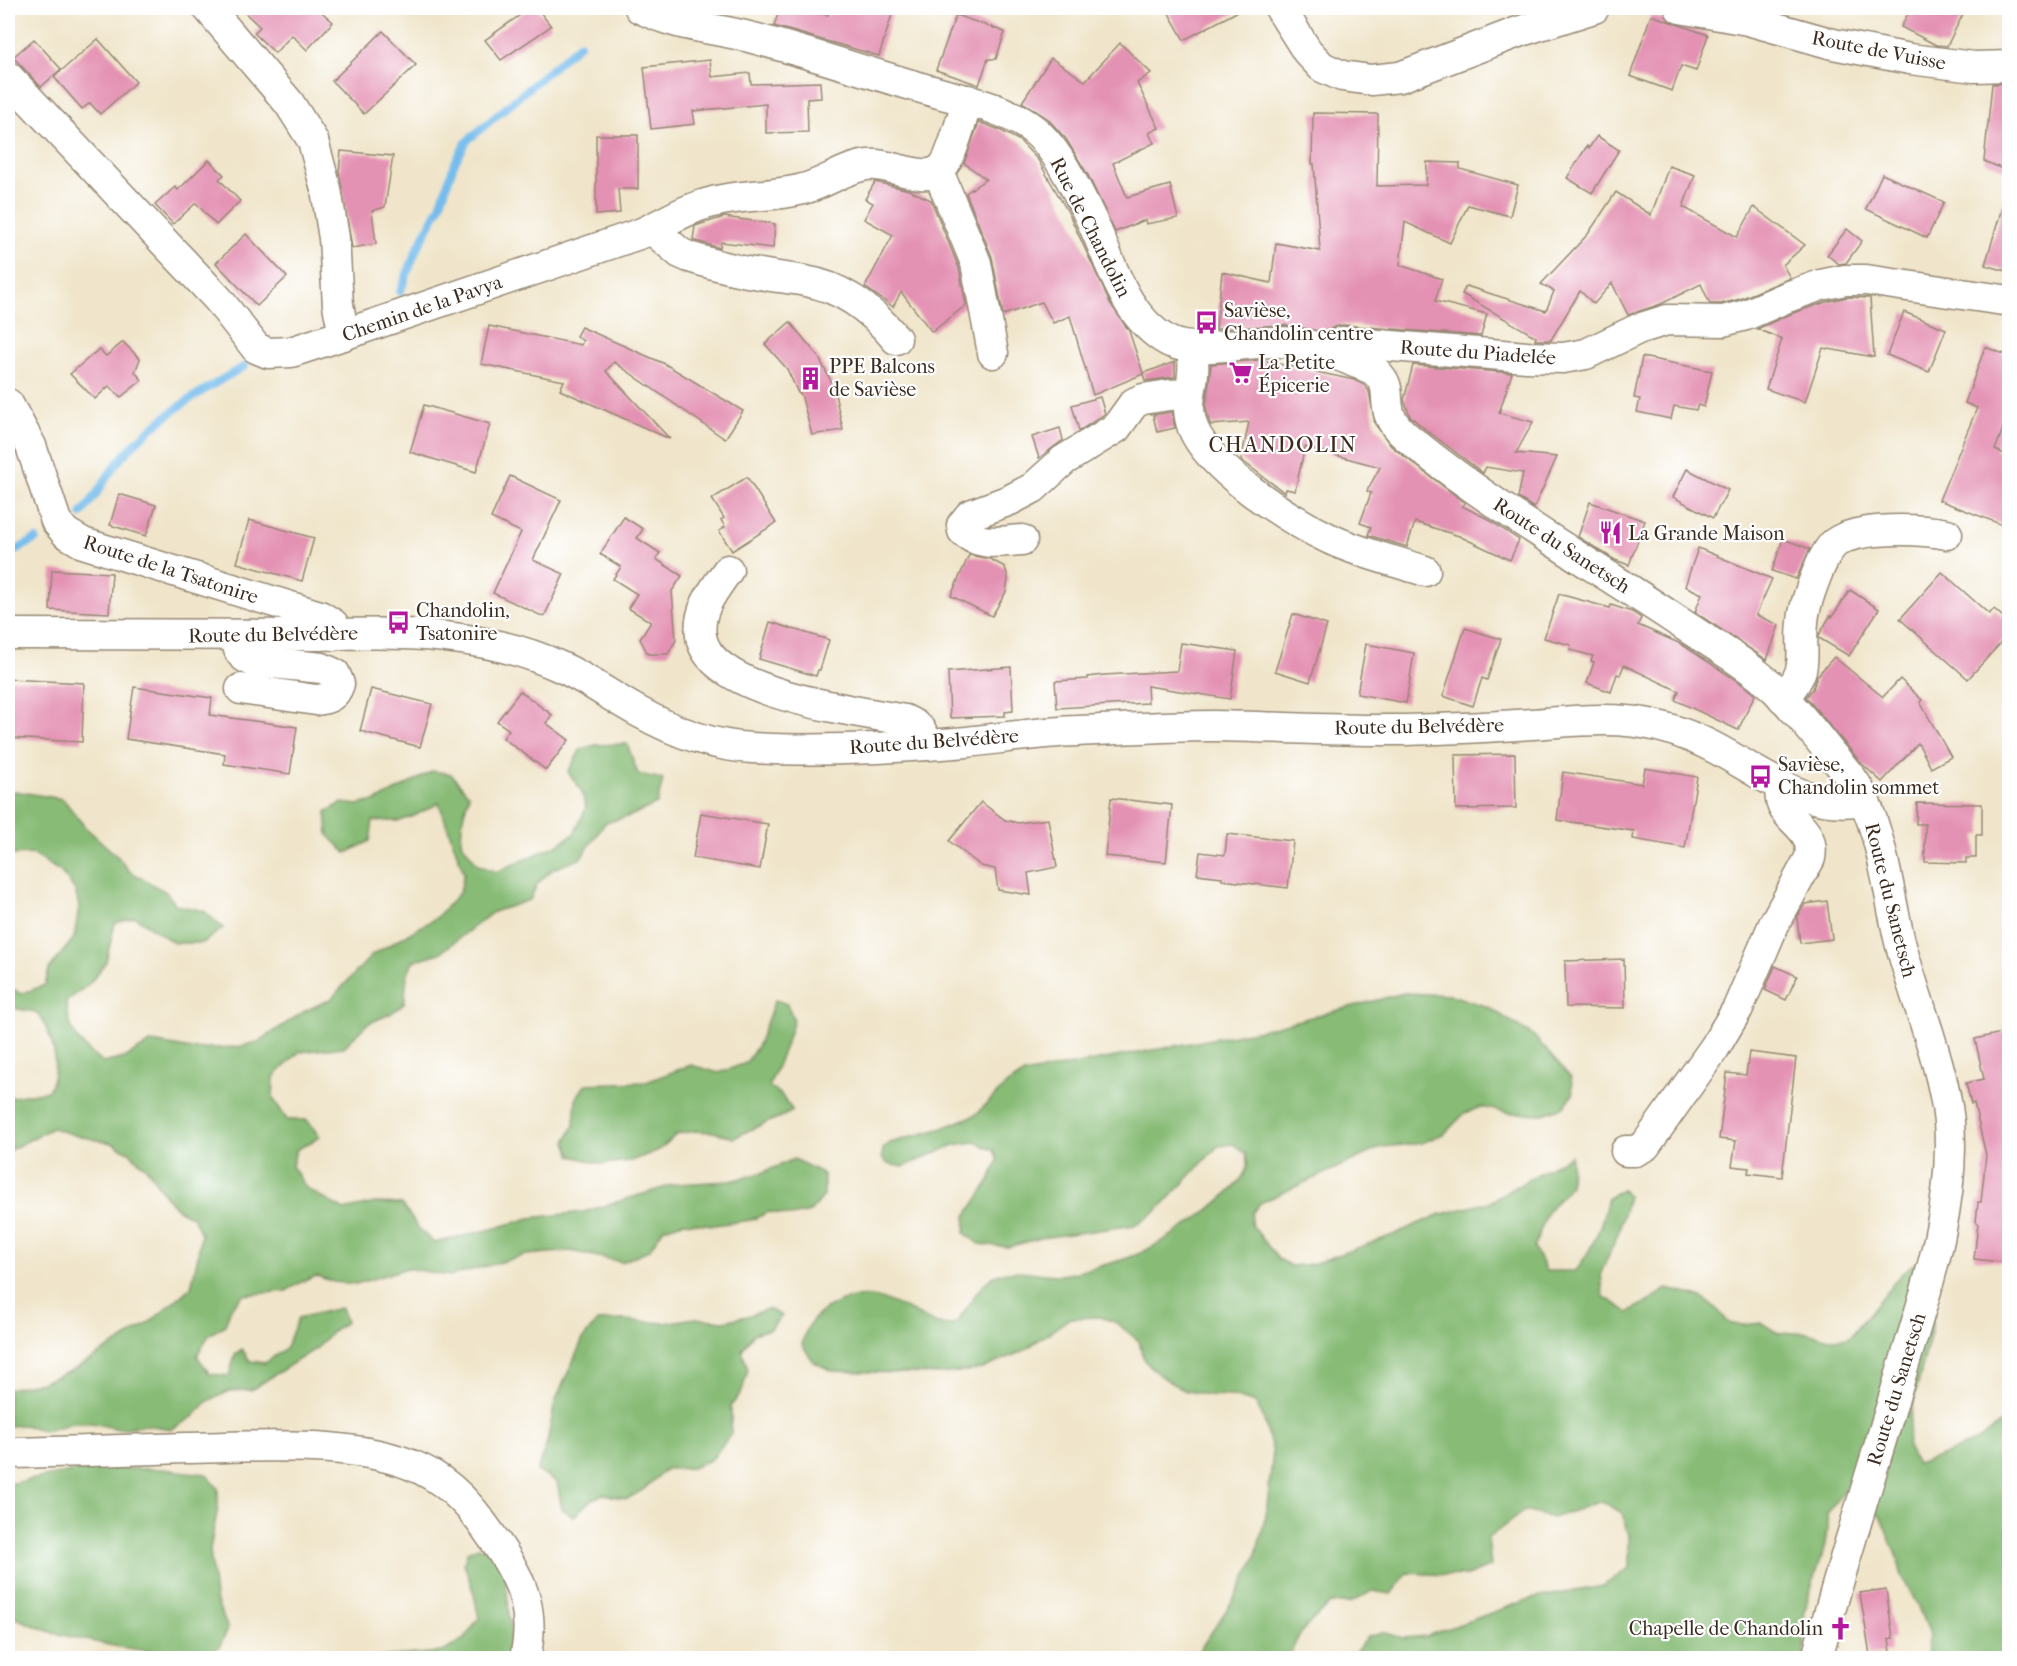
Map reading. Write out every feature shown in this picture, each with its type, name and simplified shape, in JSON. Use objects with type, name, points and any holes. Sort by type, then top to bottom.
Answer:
[{"type":"street","points":[[208,8],[289,104],[313,141],[321,167],[333,229],[338,305],[344,335]]},
{"type":"street","points":[[1280,8],[1307,51],[1322,67],[1342,76],[1371,80],[1400,77],[1518,32],[1594,8]]},
{"type":"street","name":"Route de Vuisse","points":[[1680,8],[1748,20],[1833,44],[1910,59],[1974,67],[2010,66]]},
{"type":"street","name":"Rue de Chandolin","points":[[648,9],[688,26],[750,37],[989,106],[1012,116],[1032,128],[1047,143],[1063,165],[1130,304],[1142,320],[1161,336],[1177,345],[1192,347],[1283,342],[1309,344],[1328,350]]},
{"type":"street","name":"Chemin de la Pavya","points":[[8,77],[218,299],[256,348],[268,353],[282,353],[344,335],[652,229],[696,207],[734,198],[801,190],[863,166],[880,165],[925,175],[938,171]]},
{"type":"street","points":[[968,100],[949,156],[938,171],[976,263],[993,353]]},
{"type":"street","points":[[652,229],[680,253],[695,259],[758,274],[806,280],[831,288],[859,303],[896,339]]},
{"type":"street","name":"Route du Piadelée","points":[[1328,350],[1342,342],[1563,358],[1586,354],[1638,329],[1667,320],[1723,321],[1746,315],[1821,285],[1845,280],[1866,280],[2010,301]]},
{"type":"street","points":[[1192,347],[1193,371],[1188,394],[1193,427],[1206,449],[1236,478],[1294,520],[1331,539],[1425,571]]},
{"type":"street","name":"Route du Sanetsch","points":[[1328,350],[1368,367],[1381,377],[1388,390],[1389,413],[1395,425],[1443,465],[1568,550],[1752,669],[1783,698],[1850,776],[1864,800],[1881,857],[1905,963],[1944,1091],[1949,1125],[1949,1153],[1942,1222],[1918,1317],[1835,1587],[1817,1659]]},
{"type":"street","points":[[1022,540],[985,542],[977,540],[963,531],[962,525],[970,515],[1010,500],[1033,488],[1064,460],[1116,428],[1134,403],[1143,399],[1188,394]]},
{"type":"street","name":"Route de la Tsatonire","points":[[8,404],[31,446],[56,521],[66,533],[83,543],[320,616],[333,624],[334,635]]},
{"type":"street","points":[[1783,698],[1794,686],[1802,669],[1804,609],[1813,584],[1833,545],[1847,536],[1884,531],[1923,529],[1947,534]]},
{"type":"street","points":[[728,570],[707,600],[702,616],[701,636],[707,653],[726,671],[746,683],[810,702],[905,720],[918,726],[923,733],[926,745]]},
{"type":"street","name":"Route du Belvédère","points":[[8,634],[237,636],[369,633],[436,637],[496,645],[523,652],[566,669],[661,723],[700,738],[730,746],[788,748],[926,745],[1045,733],[1209,726],[1404,730],[1620,720],[1663,727],[1692,737],[1782,786],[1814,800],[1841,803],[1864,800]]},
{"type":"street","points":[[237,636],[238,649],[244,658],[262,663],[322,668],[335,674],[339,684],[328,699],[316,700],[241,689]]},
{"type":"street","points":[[1626,1151],[1635,1151],[1645,1146],[1715,1047],[1738,1008],[1774,924],[1809,858],[1812,847],[1807,834],[1781,807],[1779,793],[1782,786]]},
{"type":"street","points":[[8,1453],[314,1448],[368,1453],[417,1467],[445,1483],[468,1503],[509,1562],[528,1609],[529,1636],[525,1659]]},
{"type":"green space","points":[[627,744],[638,774],[663,779],[657,804],[630,816],[605,823],[580,859],[553,869],[537,884],[530,900],[493,912],[440,953],[413,961],[407,975],[404,1004],[390,1014],[367,1024],[344,1047],[299,1052],[274,1077],[273,1098],[287,1120],[307,1120],[320,1137],[296,1150],[292,1166],[307,1189],[344,1210],[375,1203],[402,1204],[418,1228],[434,1243],[530,1218],[584,1212],[676,1184],[731,1181],[764,1172],[794,1159],[824,1174],[824,1196],[810,1212],[791,1216],[769,1212],[751,1220],[714,1225],[683,1222],[664,1228],[649,1250],[622,1262],[571,1251],[526,1255],[450,1276],[407,1268],[356,1284],[334,1282],[317,1276],[286,1291],[243,1295],[231,1308],[225,1325],[209,1335],[197,1356],[210,1374],[229,1376],[235,1355],[242,1349],[250,1361],[265,1363],[286,1348],[298,1318],[341,1308],[346,1322],[331,1332],[317,1348],[251,1390],[230,1391],[208,1401],[193,1417],[172,1429],[145,1425],[119,1429],[92,1423],[72,1423],[46,1431],[24,1425],[8,1426],[8,1389],[42,1382],[75,1369],[148,1324],[191,1287],[201,1234],[193,1217],[177,1209],[149,1171],[129,1152],[112,1143],[52,1128],[8,1151],[8,1098],[48,1091],[55,1060],[51,1040],[36,1012],[8,1009],[8,986],[21,994],[45,985],[49,969],[74,938],[79,907],[75,890],[61,872],[33,854],[8,855],[8,793],[14,791],[63,799],[85,827],[118,857],[129,871],[166,892],[176,905],[204,911],[223,928],[203,943],[174,943],[135,917],[115,923],[106,962],[91,982],[66,1002],[67,1013],[76,1037],[103,1063],[124,1058],[152,1042],[192,1049],[237,1047],[258,1042],[303,1012],[331,999],[372,955],[436,918],[460,892],[464,873],[439,803],[399,821],[373,821],[370,841],[346,853],[328,835],[326,812],[342,803],[357,805],[376,801],[433,771],[451,774],[469,795],[462,821],[461,842],[478,865],[496,872],[557,845],[574,834],[586,808],[581,790],[568,772],[581,749],[596,745]]},
{"type":"green space","points":[[1404,993],[1451,995],[1488,1007],[1533,1035],[1571,1078],[1573,1094],[1564,1107],[1543,1114],[1509,1113],[1481,1107],[1465,1113],[1445,1133],[1422,1143],[1382,1147],[1260,1203],[1252,1213],[1251,1224],[1278,1259],[1291,1266],[1313,1264],[1393,1235],[1438,1215],[1490,1202],[1571,1155],[1570,1186],[1547,1212],[1534,1248],[1546,1271],[1575,1271],[1596,1237],[1608,1198],[1622,1189],[1628,1196],[1619,1231],[1601,1273],[1603,1296],[1628,1312],[1650,1301],[1666,1289],[1702,1298],[1714,1306],[1728,1322],[1743,1325],[1762,1323],[1779,1334],[1803,1332],[1829,1339],[1849,1338],[1902,1273],[1916,1262],[1934,1285],[1932,1328],[1911,1412],[1907,1447],[1916,1464],[1954,1451],[1979,1439],[2009,1414],[2009,1658],[1927,1658],[1929,1635],[1917,1604],[1902,1577],[1898,1560],[1881,1517],[1852,1484],[1845,1488],[1827,1514],[1826,1540],[1804,1616],[1805,1658],[1351,1658],[1367,1637],[1382,1632],[1403,1638],[1427,1636],[1530,1599],[1603,1586],[1629,1568],[1629,1535],[1622,1513],[1602,1501],[1553,1518],[1524,1511],[1488,1538],[1491,1566],[1467,1576],[1407,1573],[1391,1594],[1372,1591],[1350,1603],[1330,1603],[1301,1632],[1288,1658],[1194,1658],[1236,1596],[1255,1559],[1266,1515],[1273,1452],[1263,1417],[1255,1403],[1233,1396],[1208,1395],[1183,1390],[1159,1375],[1144,1360],[1139,1341],[1115,1322],[1100,1317],[1070,1318],[1023,1351],[982,1369],[940,1374],[832,1371],[814,1362],[802,1345],[808,1327],[820,1313],[842,1301],[853,1298],[881,1299],[932,1322],[954,1325],[980,1288],[998,1274],[1015,1271],[1050,1275],[1065,1274],[1098,1267],[1138,1254],[1165,1240],[1200,1216],[1231,1190],[1242,1178],[1247,1166],[1246,1154],[1233,1144],[1218,1146],[1157,1211],[1135,1225],[1041,1238],[1008,1247],[979,1244],[965,1233],[966,1216],[990,1180],[998,1160],[994,1150],[975,1142],[954,1145],[903,1167],[888,1164],[882,1158],[883,1149],[890,1143],[943,1128],[975,1115],[1007,1084],[1024,1074],[1261,1030]]},
{"type":"green space","points":[[775,1000],[787,1004],[794,1020],[769,1086],[782,1096],[793,1111],[734,1138],[713,1132],[694,1131],[677,1134],[659,1150],[631,1161],[602,1164],[572,1156],[566,1142],[574,1125],[576,1098],[586,1084],[646,1082],[691,1065],[719,1073],[746,1063],[758,1045]]},
{"type":"green space","points":[[768,1309],[782,1316],[770,1329],[753,1334],[742,1350],[748,1370],[742,1391],[731,1406],[731,1434],[712,1459],[692,1468],[666,1469],[643,1490],[627,1499],[603,1494],[591,1500],[573,1517],[562,1509],[557,1482],[537,1471],[547,1443],[555,1402],[583,1339],[597,1321],[665,1323],[695,1318],[724,1321]]},
{"type":"green space","points":[[91,1468],[161,1469],[206,1474],[218,1488],[218,1508],[210,1549],[215,1598],[228,1629],[219,1647],[201,1658],[119,1647],[53,1633],[8,1615],[8,1484]]},
{"type":"green space","points":[[478,1547],[494,1553],[506,1579],[511,1635],[508,1658],[367,1658],[443,1652],[464,1639],[479,1618],[464,1563],[467,1552]]},
{"type":"building","points":[[240,8],[317,8],[333,22],[307,50],[292,35],[275,53],[254,33],[260,27]]},
{"type":"building","points":[[530,8],[537,8],[551,26],[501,60],[485,40]]},
{"type":"building","points":[[780,8],[803,8],[828,15],[831,8],[894,8],[879,56],[774,26]]},
{"type":"building","points":[[1166,8],[1244,8],[1184,40]]},
{"type":"building","points":[[1911,8],[1966,8],[1947,46],[1936,45],[1901,27]]},
{"type":"building","points":[[956,15],[1005,32],[996,59],[988,59],[979,85],[936,70]]},
{"type":"building","points":[[1651,15],[1708,35],[1696,71],[1681,66],[1672,91],[1630,76]]},
{"type":"building","points":[[383,31],[416,65],[364,114],[332,81]]},
{"type":"building","points":[[34,39],[61,69],[41,87],[13,57]]},
{"type":"building","points":[[98,39],[136,82],[100,114],[90,103],[82,109],[54,77]]},
{"type":"building","points":[[1120,43],[1151,73],[1137,83],[1159,128],[1149,133],[1154,143],[1113,163],[1127,197],[1170,185],[1178,218],[1146,224],[1145,220],[1115,232],[1088,175],[1066,139],[1047,118],[1022,102],[1051,58],[1085,81]]},
{"type":"building","points":[[710,60],[712,77],[750,73],[751,84],[820,82],[821,98],[807,99],[808,132],[766,133],[766,104],[693,111],[695,124],[651,129],[644,67]]},
{"type":"building","points":[[2010,83],[2010,172],[1984,161],[1992,84]]},
{"type":"building","points":[[1313,113],[1378,114],[1377,186],[1426,185],[1427,162],[1460,163],[1460,169],[1518,185],[1510,216],[1468,205],[1450,243],[1405,222],[1400,265],[1442,279],[1435,301],[1487,314],[1481,336],[1343,325],[1325,332],[1284,325],[1216,329],[1222,272],[1271,283],[1276,243],[1320,251],[1314,164],[1312,164]]},
{"type":"building","points":[[979,122],[1020,141],[1038,160],[1069,214],[1110,303],[1129,331],[1143,373],[1175,362],[1175,377],[1145,381],[1143,374],[1093,395],[1070,316],[1053,323],[1042,302],[1003,315],[992,257],[966,193],[986,179],[964,163]]},
{"type":"building","points":[[596,135],[638,135],[638,189],[618,189],[620,213],[596,215]]},
{"type":"building","points":[[1597,136],[1619,150],[1592,193],[1567,178],[1587,146],[1589,148]]},
{"type":"building","points":[[341,151],[393,156],[385,207],[372,211],[376,244],[352,248],[339,172]]},
{"type":"building","points":[[209,160],[224,175],[219,179],[240,201],[216,225],[196,203],[173,224],[155,205],[175,187],[178,190]]},
{"type":"building","points":[[1669,166],[1695,175],[1683,207],[1737,237],[1754,207],[1805,245],[1783,265],[1790,278],[1740,299],[1721,304],[1710,304],[1701,284],[1661,304],[1628,315],[1612,283],[1594,304],[1580,291],[1551,340],[1535,340],[1536,337],[1462,294],[1466,286],[1546,311],[1554,291],[1541,284],[1588,234],[1616,192],[1651,215]]},
{"type":"building","points":[[1882,174],[1944,202],[1927,238],[1866,209]]},
{"type":"building","points":[[875,182],[909,190],[931,200],[959,268],[966,305],[932,332],[901,292],[893,307],[865,287],[893,235],[864,219],[873,203],[865,199]]},
{"type":"building","points":[[2004,201],[2010,202],[2010,272],[1985,265]]},
{"type":"building","points":[[724,217],[775,224],[773,248],[721,242],[720,248],[693,240],[695,226]]},
{"type":"building","points":[[1847,229],[1862,241],[1846,263],[1839,264],[1827,255]]},
{"type":"building","points":[[246,234],[287,277],[257,306],[216,263]]},
{"type":"building","points":[[1847,297],[1870,298],[1874,357],[1823,348],[1805,402],[1766,389],[1782,339],[1757,329],[1793,313]]},
{"type":"building","points":[[1904,312],[1946,329],[1929,372],[1887,355]]},
{"type":"building","name":"PPE Balcons de Savièse","points":[[790,322],[818,356],[833,385],[843,430],[812,435],[801,394],[798,393],[787,369],[765,344]]},
{"type":"building","points":[[489,326],[581,345],[583,341],[576,336],[581,327],[665,364],[743,411],[725,439],[614,362],[606,371],[670,439],[560,390],[564,381],[481,364]]},
{"type":"building","points":[[123,342],[140,359],[135,372],[142,380],[121,397],[109,386],[95,399],[70,374],[99,349],[106,356]]},
{"type":"building","points":[[1985,347],[2010,356],[2010,410],[1995,450],[2010,456],[2010,528],[1939,500],[1977,408],[1965,403]]},
{"type":"building","points":[[1642,357],[1712,371],[1704,407],[1698,405],[1696,410],[1674,406],[1671,419],[1637,412],[1640,399],[1634,398]]},
{"type":"building","points":[[1261,360],[1354,380],[1364,385],[1369,391],[1375,424],[1391,446],[1465,503],[1462,506],[1486,518],[1519,540],[1510,560],[1459,536],[1415,522],[1407,547],[1368,535],[1371,527],[1360,523],[1371,493],[1367,491],[1380,467],[1305,447],[1295,491],[1286,489],[1285,493],[1241,460],[1249,422],[1211,425],[1206,407],[1211,364]]},
{"type":"building","points":[[1413,365],[1512,373],[1499,413],[1533,422],[1516,453],[1557,457],[1534,508],[1518,498],[1523,473],[1486,467],[1483,473],[1410,416],[1404,400]]},
{"type":"building","points":[[1100,397],[1105,414],[1079,431],[1072,405]]},
{"type":"building","points":[[424,405],[490,424],[476,472],[410,452]]},
{"type":"building","points":[[1172,412],[1175,428],[1157,432],[1153,415]]},
{"type":"building","points":[[1060,428],[1063,440],[1039,458],[1032,437]]},
{"type":"building","points":[[1687,469],[1728,490],[1713,518],[1673,497]]},
{"type":"building","points":[[510,476],[561,500],[533,560],[564,574],[544,617],[493,593],[521,532],[491,518]]},
{"type":"building","points":[[747,477],[776,523],[732,551],[719,531],[725,527],[721,520],[724,518],[712,499]]},
{"type":"building","points":[[119,494],[156,505],[146,536],[110,525]]},
{"type":"building","name":"La Grande Maison","points":[[1590,502],[1645,521],[1629,565],[1615,560],[1578,537]]},
{"type":"building","points":[[624,517],[643,529],[637,538],[660,553],[656,559],[682,576],[672,591],[676,640],[668,654],[648,654],[640,639],[651,622],[628,608],[637,594],[613,579],[621,567],[600,554]]},
{"type":"building","points":[[249,520],[314,538],[302,581],[237,563]]},
{"type":"building","points":[[1783,539],[1810,549],[1796,579],[1772,571]]},
{"type":"building","points":[[1698,548],[1772,579],[1756,615],[1779,625],[1767,660],[1695,612],[1702,594],[1685,586]]},
{"type":"building","points":[[969,555],[990,559],[1005,567],[1008,578],[1006,592],[992,616],[951,596]]},
{"type":"building","points":[[52,570],[112,573],[109,613],[50,610]]},
{"type":"building","points":[[1942,572],[1989,614],[1994,609],[2010,623],[2010,633],[1968,679],[1900,619]]},
{"type":"building","points":[[1850,590],[1879,609],[1849,656],[1819,638],[1819,635]]},
{"type":"building","points":[[1559,594],[1632,612],[1641,618],[1638,625],[1681,644],[1742,684],[1755,695],[1738,730],[1675,700],[1679,691],[1624,665],[1620,675],[1617,674],[1611,692],[1587,683],[1594,662],[1591,661],[1593,656],[1570,650],[1571,645],[1544,638]]},
{"type":"building","points":[[1293,614],[1327,625],[1310,682],[1275,671]]},
{"type":"building","points":[[770,622],[829,640],[816,676],[759,659]]},
{"type":"building","points":[[1465,628],[1501,639],[1487,680],[1482,678],[1473,706],[1443,696]]},
{"type":"building","points":[[1181,643],[1237,651],[1230,699],[1147,686],[1148,703],[1057,708],[1055,681],[1088,679],[1088,677],[1104,675],[1177,671]]},
{"type":"building","points":[[1366,644],[1414,653],[1406,703],[1357,694]]},
{"type":"building","points":[[1834,657],[1883,697],[1900,679],[1922,700],[1920,702],[1951,757],[1931,768],[1918,743],[1882,782],[1862,764],[1806,697],[1813,689],[1817,676]]},
{"type":"building","points":[[1011,667],[1013,711],[1005,712],[1005,716],[950,718],[948,672]]},
{"type":"building","points":[[8,679],[84,683],[82,742],[8,738]]},
{"type":"building","points":[[134,687],[212,698],[210,715],[297,727],[290,774],[224,764],[225,754],[126,739]]},
{"type":"building","points":[[371,689],[432,704],[420,747],[360,731]]},
{"type":"building","points":[[520,691],[552,715],[546,723],[569,740],[546,770],[503,738],[509,730],[497,721]]},
{"type":"building","points":[[1515,754],[1516,808],[1456,809],[1455,755]]},
{"type":"building","points":[[1645,768],[1697,777],[1685,848],[1633,839],[1634,831],[1557,820],[1563,772],[1642,784]]},
{"type":"building","points":[[1111,798],[1172,805],[1166,862],[1105,856]]},
{"type":"building","points":[[981,802],[1005,820],[1018,823],[1048,819],[1057,867],[1028,873],[1031,895],[998,890],[995,869],[981,866],[949,841]]},
{"type":"building","points":[[1917,803],[1982,804],[1982,835],[1976,835],[1976,858],[1966,858],[1966,863],[1925,862],[1925,824],[1916,824]]},
{"type":"building","points":[[701,813],[768,824],[760,869],[693,858]]},
{"type":"building","points":[[1227,834],[1293,841],[1288,888],[1222,880],[1222,877],[1197,874],[1200,852],[1225,855]]},
{"type":"building","points":[[1827,901],[1832,939],[1800,943],[1797,918],[1805,904]]},
{"type":"building","points":[[1624,959],[1625,1008],[1566,1007],[1565,961]]},
{"type":"building","points":[[1775,966],[1797,976],[1786,1000],[1765,990]]},
{"type":"building","points":[[2010,1031],[2010,1263],[1974,1259],[1978,1202],[1981,1202],[1986,1155],[1974,1103],[1971,1104],[1966,1083],[1984,1079],[1975,1039]]},
{"type":"building","points":[[1749,1052],[1796,1058],[1782,1177],[1748,1173],[1749,1168],[1732,1166],[1736,1141],[1719,1139],[1727,1073],[1746,1075]]},
{"type":"building","points":[[1886,1589],[1893,1638],[1889,1639],[1891,1652],[1870,1655],[1860,1593]]},
{"type":"waterway","points":[[400,292],[416,251],[440,206],[454,164],[467,141],[580,44]]},
{"type":"waterway","points":[[81,514],[116,464],[135,443],[195,396],[245,366]]},
{"type":"waterway","points":[[8,555],[36,539]]},
{"type":"place","name":"Savièse, Chandolin centre","points":[[1206,322]]},
{"type":"place","name":"La Petite Épicerie","points":[[1240,373]]},
{"type":"place","name":"PPE Balcons de Savièse","points":[[811,378]]},
{"type":"place","name":"La Grande Maison","points":[[1610,533]]},
{"type":"place","name":"Chandolin, Tsatonire","points":[[398,622]]},
{"type":"place","name":"Savièse, Chandolin sommet","points":[[1760,776]]},
{"type":"place","name":"Chapelle de Chandolin","points":[[1841,1628]]},
{"type":"district","name":"CHANDOLIN","points":[[1283,444]]}]
